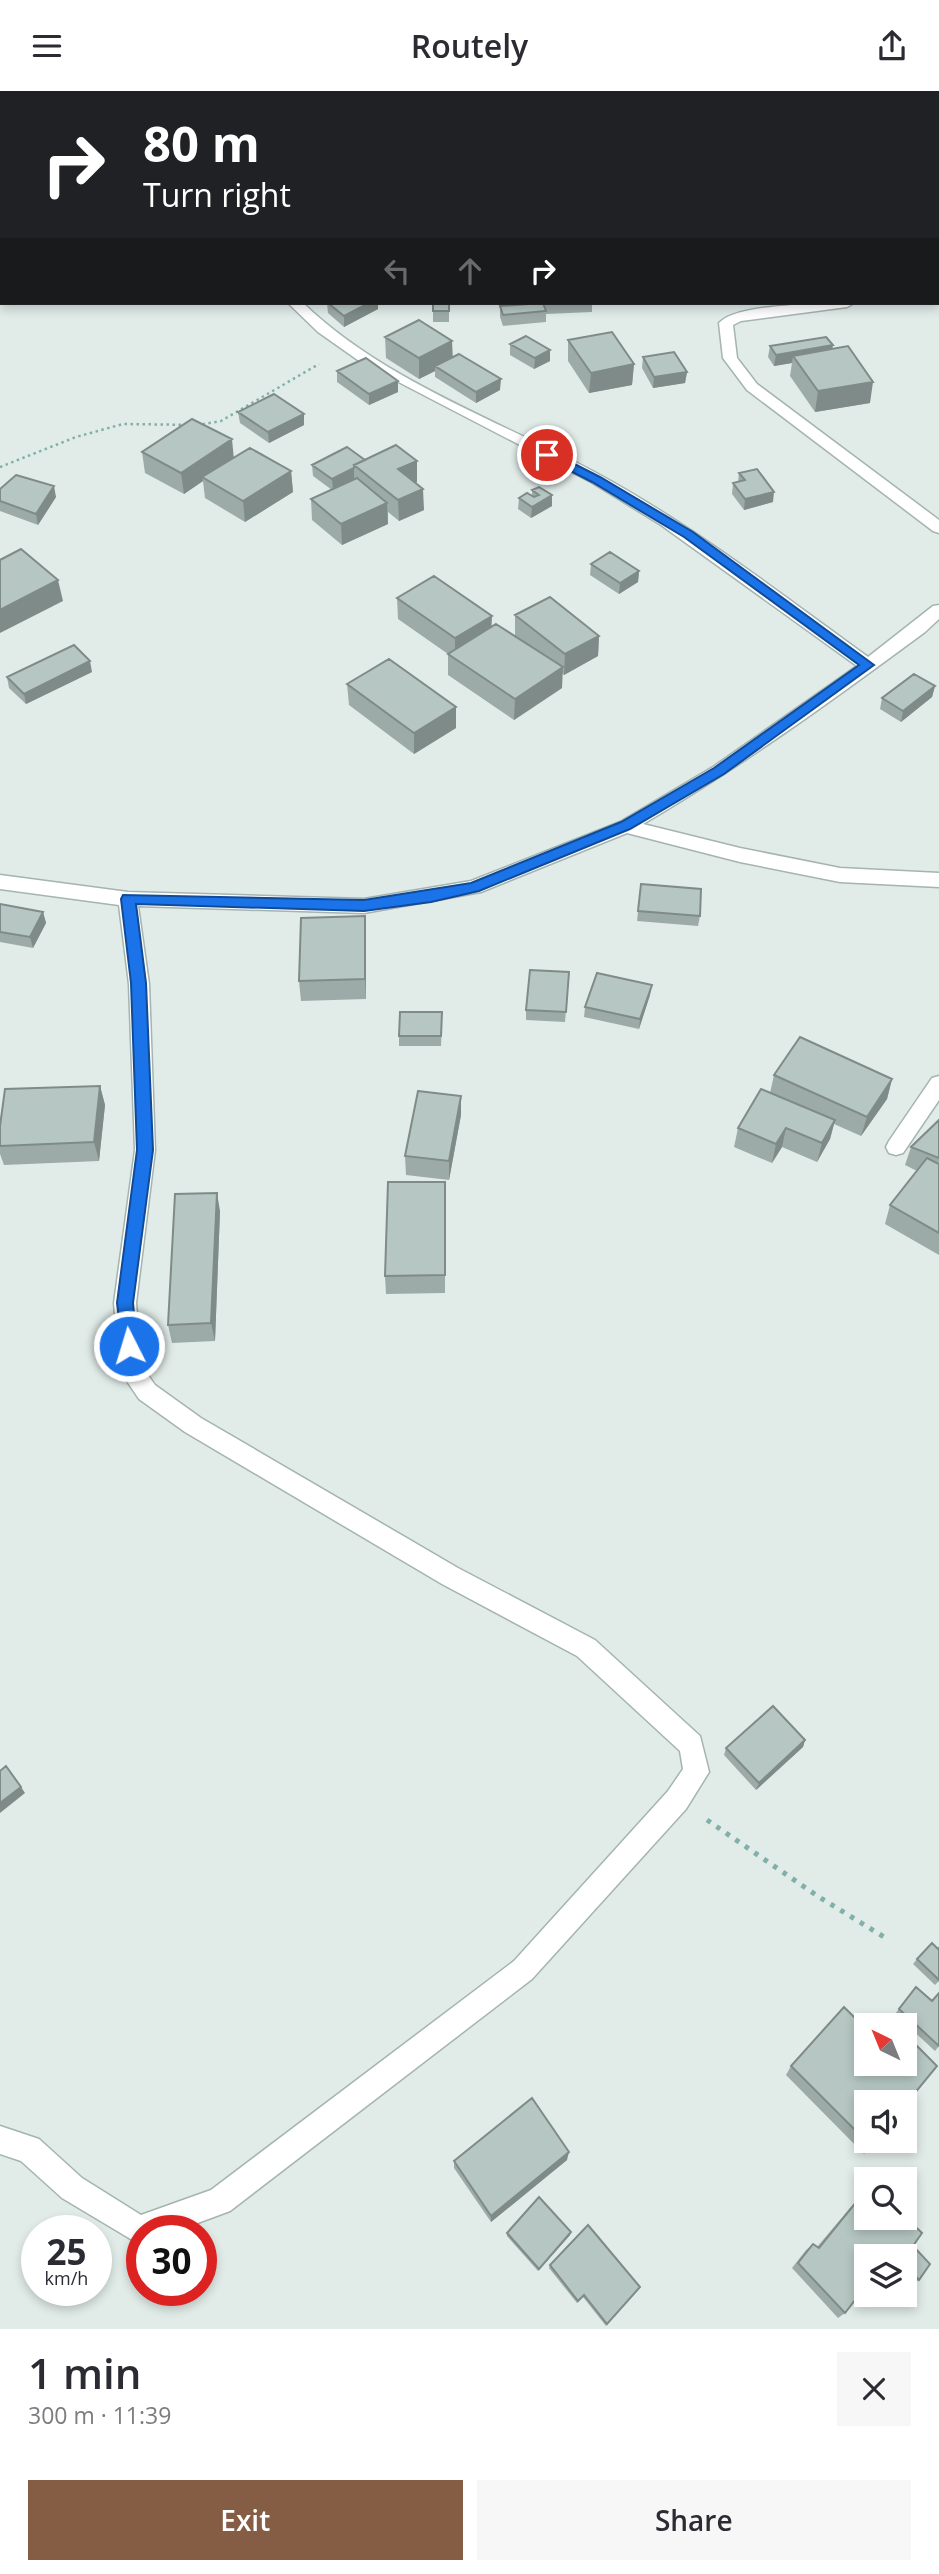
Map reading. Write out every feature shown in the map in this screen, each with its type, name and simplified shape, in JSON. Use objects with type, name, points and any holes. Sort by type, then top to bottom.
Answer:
[{"type":"street","points":[[297,305],[317,325],[347,348],[474,418],[596,479],[688,535],[867,665]]},
{"type":"street","points":[[831,305],[738,317],[726,323],[730,358],[752,387],[939,528]]},
{"type":"street","points":[[0,882],[128,899],[364,906],[431,897],[474,887],[626,826],[719,771],[919,628],[939,610]]},
{"type":"street","points":[[626,826],[740,855],[840,875],[939,880]]},
{"type":"street","points":[[0,2140],[29,2149],[72,2188],[139,2230],[220,2201],[523,1970],[677,1800],[696,1772],[691,1745],[586,1648],[450,1576],[193,1425],[148,1392],[130,1367],[125,1303],[145,1150],[139,983],[128,899]]},
{"type":"street","points":[[896,1147],[939,1084]]},
{"type":"path","points":[[0,467],[123,424],[207,424],[221,421],[347,348]]},
{"type":"path","points":[[677,1800],[762,1856],[837,1911],[889,1940]]},
{"type":"building","points":[[330,305],[365,305],[344,316]]},
{"type":"building","points":[[433,305],[449,305],[449,311],[433,311]]},
{"type":"building","points":[[544,305],[546,311],[503,315],[500,306]]},
{"type":"building","points":[[419,320],[452,341],[419,358],[385,337]]},
{"type":"building","points":[[612,332],[634,364],[591,373],[568,340]]},
{"type":"building","points":[[526,336],[550,350],[535,358],[510,344]]},
{"type":"building","points":[[826,337],[833,345],[776,355],[770,346]]},
{"type":"building","points":[[848,346],[873,382],[818,391],[793,356]]},
{"type":"building","points":[[674,352],[687,372],[654,377],[643,357]]},
{"type":"building","points":[[459,354],[501,379],[476,392],[435,366]]},
{"type":"building","points":[[366,358],[398,381],[369,394],[337,371]]},
{"type":"building","points":[[274,394],[304,414],[268,432],[238,412]]},
{"type":"building","points":[[192,419],[232,439],[181,473],[142,452]]},
{"type":"building","points":[[396,445],[417,461],[398,469],[423,489],[398,500],[354,465]]},
{"type":"building","points":[[347,447],[365,460],[332,479],[312,465]]},
{"type":"building","points":[[250,448],[291,471],[243,501],[202,477]]},
{"type":"building","points":[[757,469],[774,492],[745,499],[733,483],[745,480],[739,473]]},
{"type":"building","points":[[16,475],[54,486],[36,514],[0,501],[0,489]]},
{"type":"building","points":[[357,478],[387,503],[341,524],[311,499]]},
{"type":"building","points":[[539,487],[552,495],[532,507],[519,498],[527,493],[534,497],[539,495],[532,490]]},
{"type":"building","points":[[21,549],[58,580],[0,610],[0,560]]},
{"type":"building","points":[[610,552],[639,571],[620,583],[591,564]]},
{"type":"building","points":[[434,576],[492,616],[455,638],[397,598]]},
{"type":"building","points":[[550,597],[599,636],[565,654],[515,615]]},
{"type":"building","points":[[496,624],[563,667],[515,699],[448,654]]},
{"type":"building","points":[[74,645],[90,661],[24,694],[7,677]]},
{"type":"building","points":[[389,659],[456,707],[414,733],[347,684]]},
{"type":"building","points":[[914,674],[935,686],[903,711],[882,698]]},
{"type":"building","points":[[641,884],[701,889],[700,916],[638,911]]},
{"type":"building","points":[[0,904],[43,912],[30,937],[0,932]]},
{"type":"building","points":[[365,916],[365,979],[299,981],[301,918]]},
{"type":"building","points":[[530,970],[569,972],[566,1012],[526,1010]]},
{"type":"building","points":[[597,973],[652,985],[640,1019],[585,1007]]},
{"type":"building","points":[[400,1012],[442,1012],[441,1036],[399,1036]]},
{"type":"building","points":[[800,1037],[892,1079],[867,1117],[774,1075]]},
{"type":"building","points":[[100,1086],[94,1142],[0,1146],[5,1089]]},
{"type":"building","points":[[761,1089],[835,1120],[822,1143],[786,1128],[776,1144],[738,1128]]},
{"type":"building","points":[[418,1091],[461,1096],[449,1161],[405,1156]]},
{"type":"building","points":[[939,1120],[939,1158],[911,1147]]},
{"type":"building","points":[[927,1158],[939,1164],[939,1233],[890,1205]]},
{"type":"building","points":[[388,1182],[445,1182],[445,1275],[385,1276]]},
{"type":"building","points":[[217,1193],[211,1323],[168,1325],[175,1194]]},
{"type":"building","points":[[773,1706],[805,1740],[759,1783],[726,1748]]},
{"type":"building","points":[[6,1766],[21,1787],[0,1803],[0,1771]]},
{"type":"building","points":[[932,1943],[939,1948],[939,1980],[917,1959]]},
{"type":"building","points":[[916,1987],[932,2001],[939,1993],[939,2046],[917,2026],[917,2013],[903,2013],[899,2009]]},
{"type":"building","points":[[844,2007],[854,2017],[854,2076],[917,2076],[917,2046],[937,2066],[917,2090],[854,2090],[854,2129],[791,2066]]},
{"type":"building","points":[[532,2098],[569,2152],[491,2216],[454,2161]]},
{"type":"building","points":[[539,2197],[571,2232],[539,2269],[507,2233]]},
{"type":"building","points":[[854,2205],[854,2230],[917,2228],[922,2233],[914,2244],[854,2244],[854,2301],[845,2313],[798,2263],[813,2244],[819,2248]]},
{"type":"building","points":[[588,2225],[640,2287],[607,2324],[584,2295],[578,2301],[550,2265]]},
{"type":"building","points":[[917,2250],[930,2264],[919,2280],[917,2278]]},
{"type":"route","points":[[129,1346],[125,1303],[145,1150],[139,983],[128,899],[364,906],[431,897],[474,887],[626,826],[719,771],[867,665],[688,535],[596,479],[547,455]]}]
